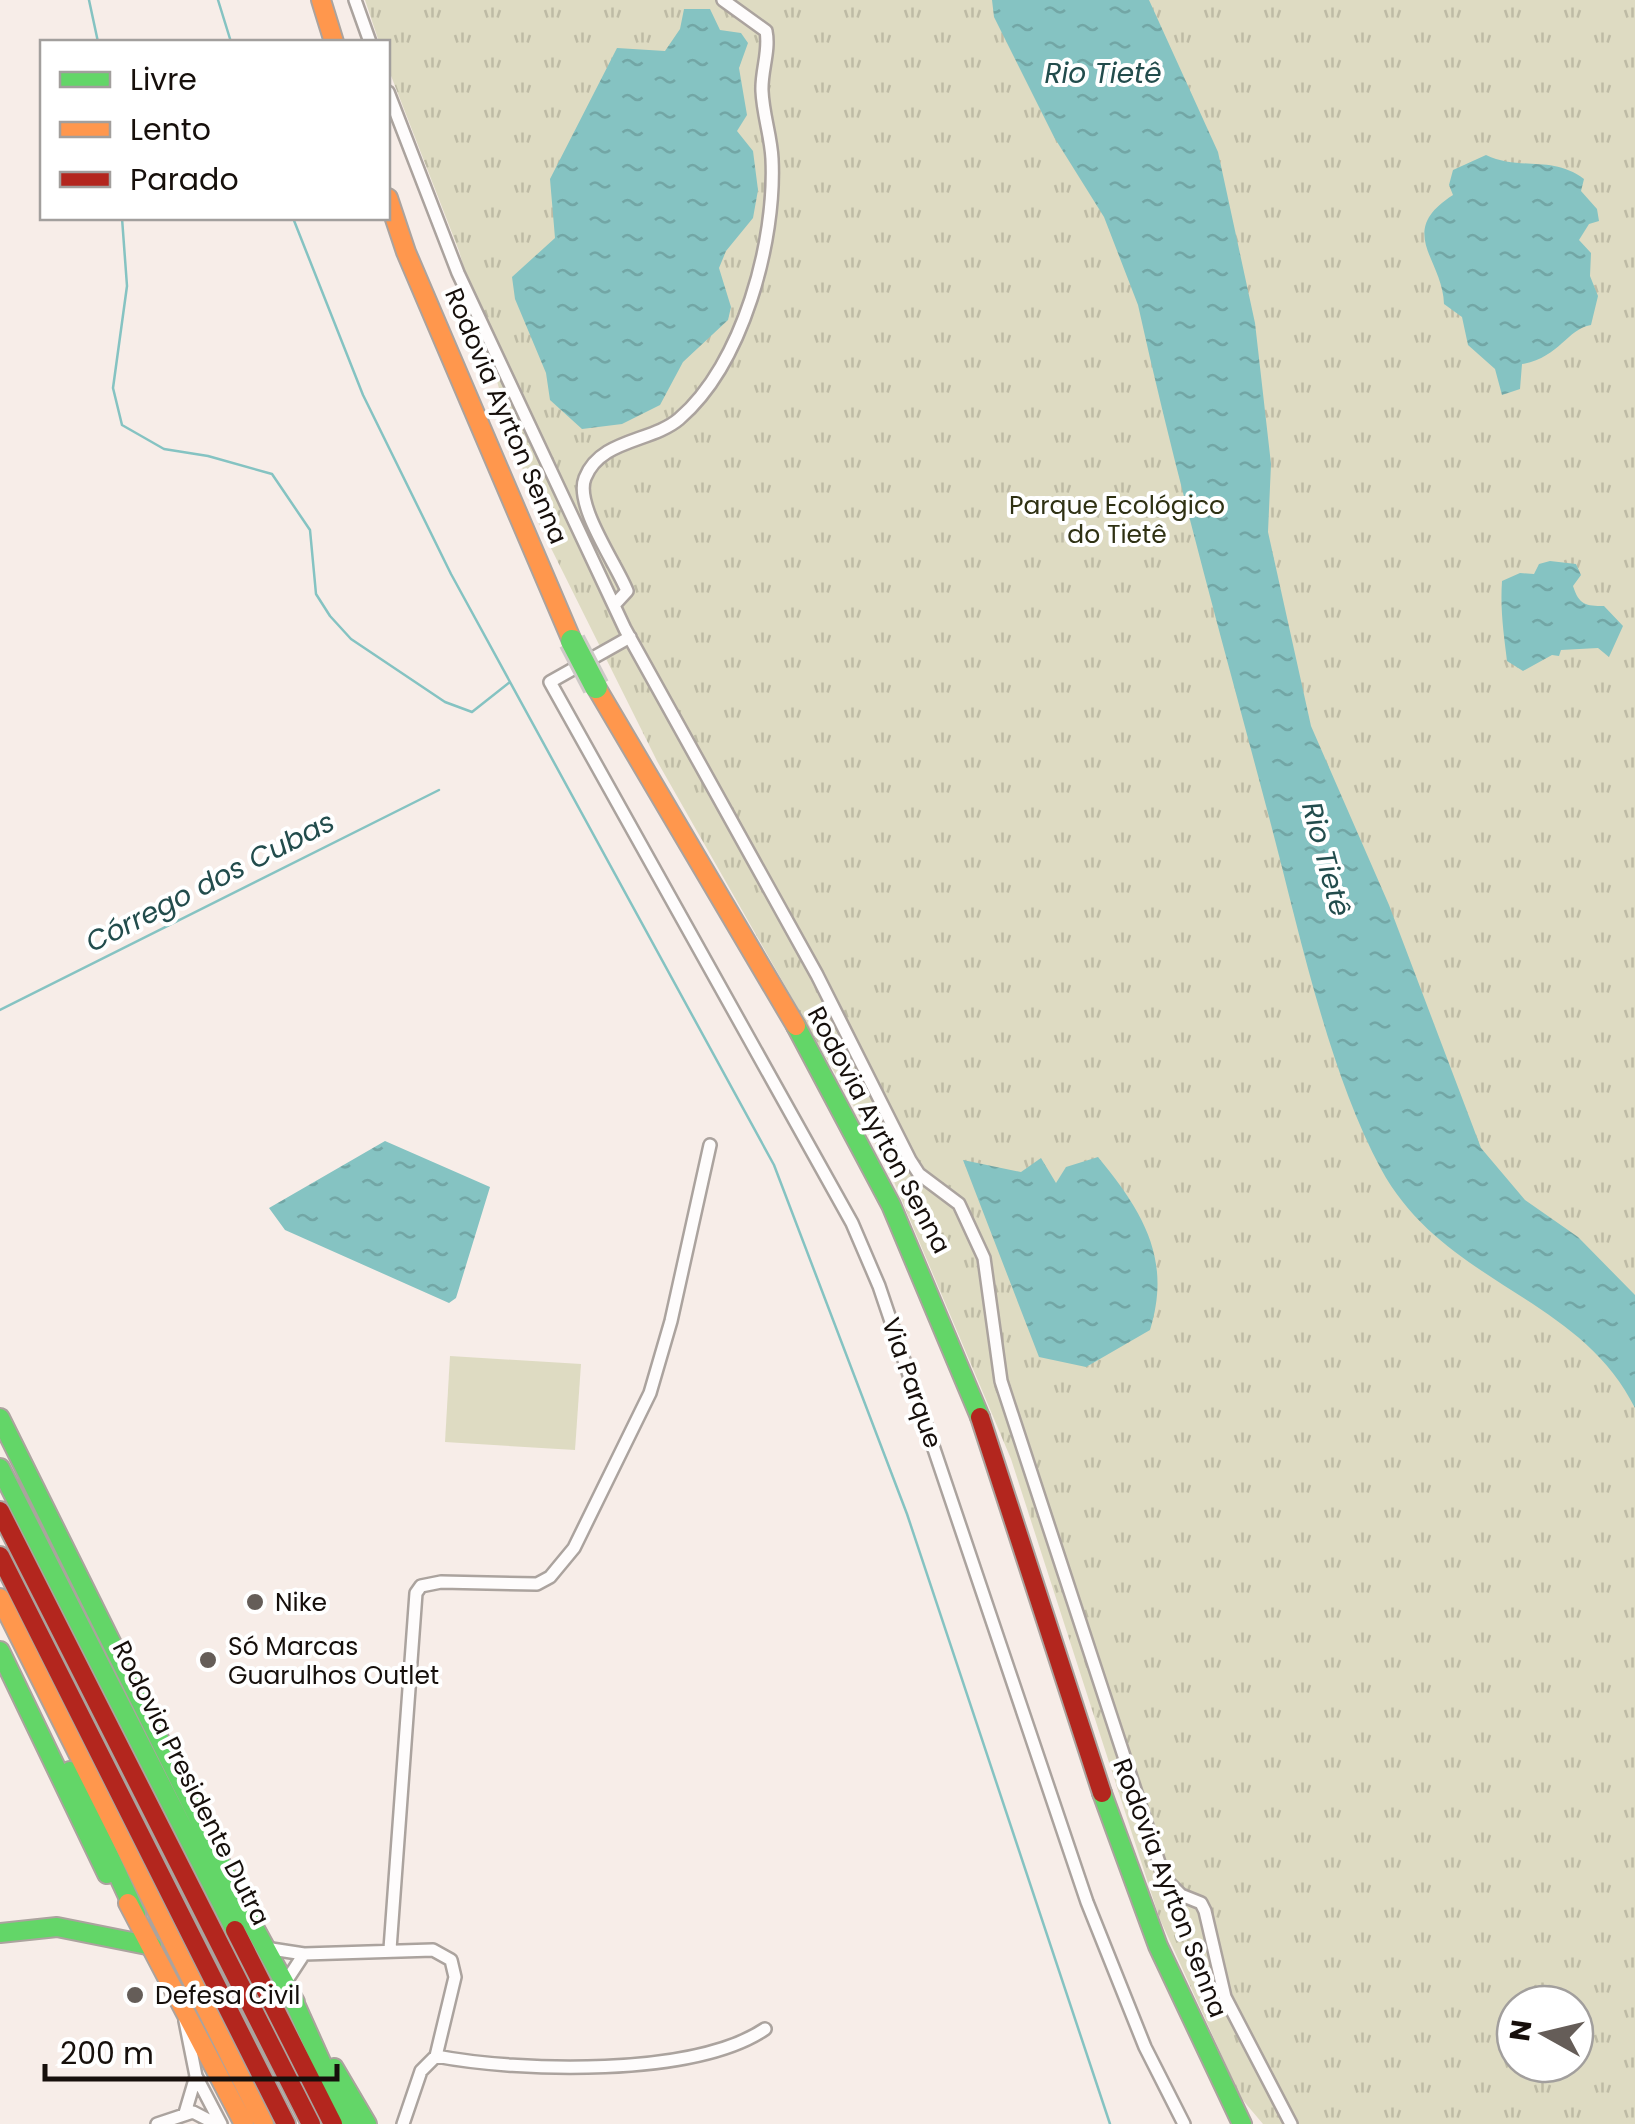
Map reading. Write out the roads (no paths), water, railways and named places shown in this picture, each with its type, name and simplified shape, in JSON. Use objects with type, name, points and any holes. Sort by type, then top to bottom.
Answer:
[{"type":"main road","points":[[322,0],[333,40]]},
{"type":"main road","name":"Rodovia Ayrton Senna","points":[[390,204],[406,252],[572,641],[852,1125],[916,1254],[970,1388],[1127,1862],[1211,2069],[1242,2124]]},
{"type":"main road","points":[[0,1418],[265,1948],[367,2124]]},
{"type":"main road","name":"Rodovia Presidente Dutra","points":[[0,1468],[333,2124]]},
{"type":"main road","name":"Rodovia Presidente Dutra","points":[[0,1511],[310,2124]]},
{"type":"main road","points":[[0,1556],[286,2124]]},
{"type":"main road","points":[[0,1598],[264,2124]]},
{"type":"main road","points":[[0,1652],[86,1837],[136,1914]]},
{"type":"main road","points":[[32,1661],[31,1686],[136,1914],[244,2124]]},
{"type":"main road","points":[[0,1933],[57,1928],[152,1946]]},
{"type":"main road","points":[[288,1989],[349,2124]]},
{"type":"street","points":[[354,0],[369,40]]},
{"type":"street","points":[[615,604],[627,591],[590,516],[583,492],[584,478],[619,446],[667,429],[710,382],[747,318],[768,216],[773,162],[762,87],[766,31],[723,0]]},
{"type":"street","points":[[390,97],[458,273],[630,637],[817,974],[910,1160],[919,1174],[959,1204],[984,1258],[1001,1381],[1164,1878],[1181,1895],[1200,1903],[1205,1911],[1225,1997],[1291,2124]]},
{"type":"street","name":"Via Parque","points":[[630,637],[550,682],[852,1223],[885,1304],[1087,1902],[1145,2047],[1184,2124]]},
{"type":"street","points":[[390,1949],[416,1592],[421,1586],[440,1582],[536,1584],[550,1577],[574,1548],[650,1393],[672,1321],[710,1146]]},
{"type":"street","points":[[265,1948],[304,1954],[433,1950],[443,1953],[455,1968],[436,2056],[422,2071],[403,2124]]},
{"type":"street","points":[[288,1989],[304,1954]]},
{"type":"street","points":[[183,2007],[196,2076],[218,2124]]},
{"type":"street","points":[[436,2056],[473,2063],[631,2064],[705,2055],[745,2043],[765,2030]]},
{"type":"street","points":[[185,2113],[196,2076]]},
{"type":"street","points":[[157,2124],[185,2113],[200,2114],[218,2124]]},
{"type":"water","name":"Rio Tietê","points":[[992,0],[1149,0],[1218,152],[1255,323],[1271,464],[1268,532],[1311,726],[1389,905],[1481,1148],[1525,1200],[1578,1237],[1635,1295],[1635,1408],[1611,1370],[1581,1339],[1474,1266],[1408,1208],[1381,1169],[1362,1130],[1330,1043],[1303,950],[1184,498],[1138,305],[1104,217],[1054,137],[994,17]]},
{"type":"water","points":[[684,9],[710,9],[720,30],[741,33],[748,43],[739,68],[747,115],[737,131],[753,151],[758,190],[753,218],[726,251],[719,268],[731,307],[728,320],[683,362],[660,405],[622,424],[582,429],[550,400],[546,373],[515,299],[512,277],[555,238],[550,179],[617,48],[665,51],[680,29]]},
{"type":"water","points":[[1486,155],[1498,160],[1560,167],[1584,179],[1581,191],[1597,209],[1599,221],[1589,224],[1579,240],[1591,253],[1590,276],[1598,296],[1591,325],[1575,332],[1545,356],[1522,364],[1520,389],[1502,395],[1495,369],[1468,345],[1462,317],[1444,304],[1424,234],[1436,208],[1453,195],[1449,185],[1453,170]]},
{"type":"water","points":[[1539,564],[1576,564],[1581,575],[1573,586],[1581,601],[1604,606],[1623,626],[1609,657],[1598,648],[1561,650],[1559,656],[1552,655],[1523,671],[1507,661],[1502,581],[1520,573],[1534,574]]},
{"type":"water","points":[[385,1141],[490,1187],[456,1298],[449,1303],[285,1230],[269,1208]]},
{"type":"water","points":[[1098,1157],[1128,1197],[1149,1238],[1155,1259],[1156,1304],[1150,1330],[1086,1367],[1039,1357],[963,1160],[1021,1172],[1041,1158],[1056,1183],[1066,1167]]},
{"type":"waterway","points":[[89,0],[98,40]]},
{"type":"waterway","points":[[218,0],[230,40]]},
{"type":"waterway","points":[[122,220],[127,286],[113,388],[122,425],[164,449],[208,456],[272,474],[310,530],[316,594],[330,616],[351,639],[445,702],[472,712],[510,682]]},
{"type":"waterway","points":[[294,220],[363,395],[451,574],[774,1165],[907,1514],[1110,2124]]},
{"type":"waterway","name":"Córrego dos Cubas","points":[[0,1010],[439,790]]},
{"type":"place","name":"Nike","points":[[255,1602]]},
{"type":"place","name":"Só Marcas Guarulhos Outlet","points":[[208,1660]]},
{"type":"place","name":"Defesa Civil","points":[[135,1995]]},
{"type":"park label","name":"Parque Ecológico do Tietê","points":[[1117,520]]}]
